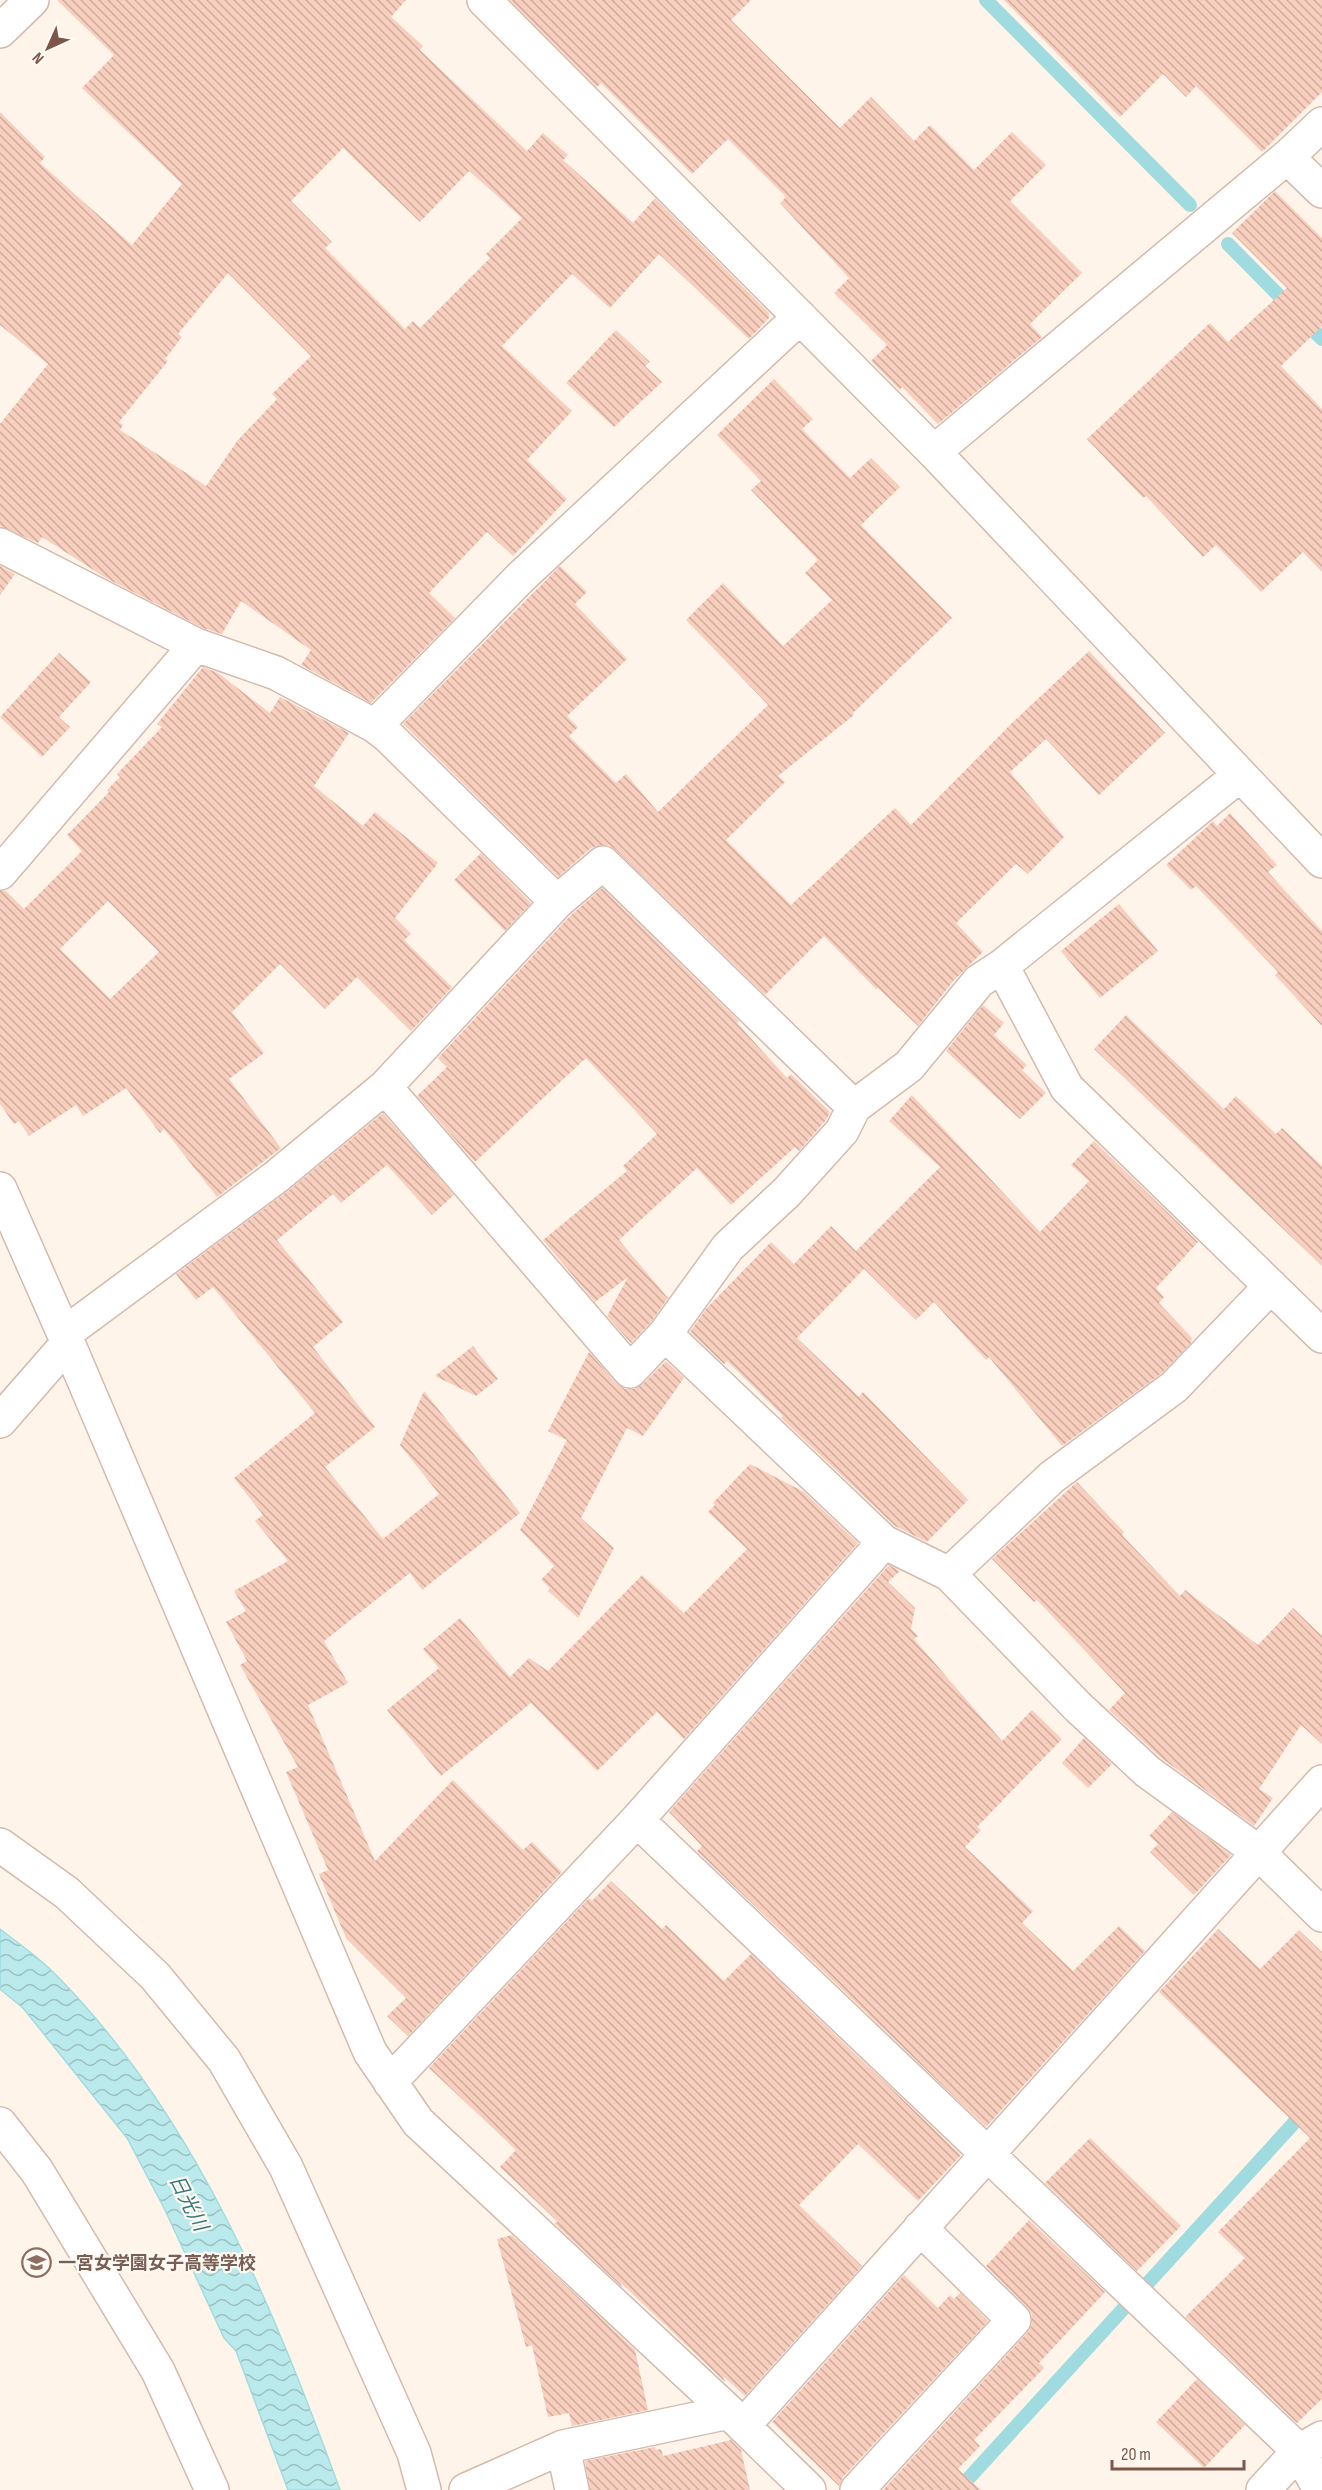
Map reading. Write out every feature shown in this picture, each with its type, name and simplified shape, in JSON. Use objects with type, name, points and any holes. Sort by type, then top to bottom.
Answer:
[{"type":"street","points":[[0,31],[32,0]]},
{"type":"street","points":[[484,0],[934,452],[1322,861]]},
{"type":"street","points":[[934,452],[1287,157],[1322,124]]},
{"type":"street","points":[[1287,157],[1322,191]]},
{"type":"street","points":[[375,726],[521,577],[800,316]]},
{"type":"street","points":[[0,545],[196,645],[276,673],[375,726],[387,735],[557,902]]},
{"type":"street","points":[[0,873],[196,645]]},
{"type":"street","points":[[385,1087],[630,1371],[665,1334],[728,1247],[787,1192],[842,1131],[854,1107],[909,1066],[979,981],[1002,966],[1240,775]]},
{"type":"street","points":[[0,1421],[66,1339],[276,1177],[385,1087],[557,902],[603,863],[854,1107]]},
{"type":"street","points":[[1002,966],[1067,1088],[1322,1336]]},
{"type":"street","points":[[0,1189],[370,2052],[418,2122],[810,2490]]},
{"type":"street","points":[[949,1574],[1052,1477],[1174,1387],[1271,1286]]},
{"type":"street","points":[[665,1334],[884,1542],[949,1574],[1078,1707],[1148,1772],[1257,1851],[1322,1915]]},
{"type":"street","points":[[390,2082],[637,1820],[884,1542]]},
{"type":"street","points":[[466,2490],[562,2447],[736,2419],[920,2228],[1257,1851],[1322,1782]]},
{"type":"street","points":[[637,1820],[986,2155],[1310,2444],[1320,2490]]},
{"type":"street","points":[[0,1845],[67,1893],[155,1976],[224,2060],[286,2167],[414,2453],[424,2490]]},
{"type":"street","points":[[0,2124],[37,2171],[158,2371],[212,2490]]},
{"type":"street","points":[[857,2490],[1014,2320],[920,2228]]},
{"type":"street","points":[[1263,2490],[1310,2444]]},
{"type":"street","points":[[562,2447],[572,2490]]},
{"type":"water","name":"日光川","points":[[0,1929],[50,1969],[105,2030],[150,2089],[190,2151],[258,2284],[315,2421],[340,2490],[288,2490],[236,2351],[224,2338],[165,2210],[127,2138],[23,2008],[0,1989]]},
{"type":"building","points":[[57,0],[406,0],[391,17],[423,46],[420,50],[527,151],[543,133],[568,155],[563,160],[633,223],[655,198],[769,313],[769,318],[749,339],[659,254],[610,308],[572,274],[502,346],[572,411],[527,460],[567,499],[513,556],[487,532],[429,593],[455,618],[371,703],[301,665],[311,650],[241,601],[222,634],[203,628],[106,578],[42,537],[38,543],[0,526],[0,424],[48,364],[0,325],[0,112],[45,157],[40,163],[132,245],[182,184],[82,88],[114,55]],"holes":[[[343,148],[420,222],[469,171],[522,218],[486,254],[490,258],[420,328],[413,321],[405,329],[325,248],[332,242],[291,201]],[[228,273],[311,356],[272,394],[277,399],[238,440],[206,486],[120,430],[123,425],[119,422],[168,361],[165,359],[182,337],[178,334]]]},
{"type":"building","points":[[510,0],[751,0],[731,20],[840,128],[871,97],[914,141],[930,125],[974,170],[1012,132],[1046,165],[1010,201],[1082,273],[1030,324],[1042,337],[938,424],[902,387],[900,390],[871,361],[887,345],[834,293],[849,278],[780,203],[786,197],[728,139],[692,174],[601,83],[597,87]]},
{"type":"building","points":[[1004,0],[1322,0],[1322,92],[1262,152],[1196,86],[1186,97],[1163,74],[1120,117]]},
{"type":"building","points":[[1275,191],[1322,238],[1322,326],[1281,366],[1322,409],[1322,572],[1303,552],[1261,592],[1216,545],[1203,557],[1146,496],[1143,498],[1087,439],[1210,323],[1228,342],[1287,288],[1232,233]]},
{"type":"building","points":[[616,330],[650,362],[645,366],[662,382],[614,427],[566,383]]},
{"type":"building","points":[[774,379],[813,419],[802,429],[850,478],[871,458],[900,487],[861,525],[952,618],[853,713],[854,715],[778,776],[785,782],[726,840],[791,905],[895,808],[911,825],[1013,722],[1089,651],[1165,733],[1099,795],[1046,739],[1010,772],[1064,837],[1028,874],[1016,864],[956,923],[983,952],[954,980],[918,1026],[878,988],[876,989],[824,936],[765,995],[609,845],[591,848],[558,877],[403,724],[560,566],[587,592],[575,604],[627,659],[567,716],[578,727],[569,736],[616,783],[626,774],[658,812],[768,705],[686,620],[723,583],[783,646],[832,600],[805,573],[818,560],[751,490],[761,481],[717,435]]},
{"type":"building","points":[[0,566],[15,574],[0,595]]},
{"type":"building","points":[[59,653],[91,682],[59,717],[70,727],[42,757],[0,717]]},
{"type":"building","points":[[203,667],[218,673],[270,713],[280,697],[349,733],[314,786],[363,826],[375,812],[438,863],[395,918],[411,934],[404,940],[452,987],[411,1031],[357,977],[325,1009],[280,964],[232,1012],[264,1053],[229,1079],[281,1148],[217,1197],[164,1129],[160,1133],[126,1088],[83,1116],[76,1105],[29,1136],[19,1121],[14,1124],[0,1104],[0,891],[6,891],[24,909],[82,851],[67,835],[109,792],[107,790],[120,777],[117,774],[162,727],[157,724]],"holes":[[[108,901],[159,952],[110,999],[60,949]]]},
{"type":"building","points":[[1230,813],[1277,865],[1268,872],[1322,931],[1322,1026],[1275,975],[1278,972],[1196,886],[1191,890],[1166,865],[1213,821],[1217,826]]},
{"type":"building","points":[[481,853],[531,903],[505,931],[454,880]]},
{"type":"building","points":[[602,888],[739,1021],[737,1023],[787,1078],[791,1074],[830,1112],[826,1120],[799,1151],[795,1147],[731,1205],[697,1168],[619,1240],[668,1298],[651,1322],[631,1343],[607,1316],[628,1277],[595,1302],[543,1240],[627,1171],[623,1166],[657,1134],[586,1058],[475,1162],[417,1096],[447,1067],[438,1058],[570,916]]},
{"type":"building","points":[[1119,904],[1158,951],[1100,998],[1061,951]]},
{"type":"building","points":[[983,1005],[1004,1023],[994,1035],[1027,1065],[1022,1070],[1046,1093],[1020,1119],[946,1051]]},
{"type":"building","points":[[1126,1015],[1224,1109],[1236,1096],[1276,1134],[1282,1128],[1322,1166],[1322,1266],[1094,1049]]},
{"type":"building","points":[[912,1095],[1040,1232],[1089,1181],[1071,1165],[1094,1141],[1198,1242],[1156,1288],[1164,1297],[1159,1303],[1192,1338],[1191,1343],[1162,1373],[1062,1446],[989,1357],[986,1360],[934,1302],[916,1320],[864,1269],[797,1338],[859,1397],[863,1392],[968,1500],[927,1542],[895,1526],[781,1418],[783,1416],[727,1361],[724,1364],[690,1332],[706,1309],[771,1242],[794,1264],[831,1226],[856,1251],[940,1167],[889,1121]]},
{"type":"building","points":[[383,1113],[454,1195],[432,1215],[387,1165],[341,1203],[333,1194],[277,1240],[343,1322],[313,1347],[375,1427],[325,1467],[383,1539],[439,1494],[400,1445],[424,1391],[520,1513],[422,1590],[410,1573],[324,1641],[348,1683],[308,1705],[375,1861],[453,1780],[523,1850],[532,1842],[562,1872],[408,2036],[387,2016],[406,1998],[346,1938],[319,1874],[328,1870],[286,1772],[298,1767],[240,1665],[247,1661],[226,1622],[246,1611],[234,1591],[288,1561],[255,1521],[263,1515],[234,1478],[315,1413],[213,1287],[196,1300],[176,1274],[288,1191]]},
{"type":"building","points":[[473,1346],[498,1379],[476,1396],[435,1376]]},
{"type":"building","points":[[589,1352],[616,1383],[625,1389],[634,1389],[643,1384],[666,1361],[684,1378],[643,1436],[627,1428],[581,1518],[614,1548],[578,1618],[548,1591],[550,1588],[541,1580],[554,1566],[520,1530],[567,1440],[548,1431]]},
{"type":"building","points":[[750,1464],[804,1492],[858,1543],[684,1739],[657,1712],[597,1771],[531,1703],[441,1776],[387,1710],[439,1668],[423,1649],[460,1618],[510,1677],[529,1658],[548,1671],[642,1575],[684,1613],[747,1549],[708,1512],[715,1505],[713,1503]]},
{"type":"building","points":[[1077,1482],[1124,1532],[1122,1535],[1180,1596],[1185,1590],[1258,1645],[1293,1608],[1322,1636],[1322,1744],[1301,1725],[1259,1789],[1273,1798],[1254,1826],[1160,1757],[1109,1710],[1125,1693],[1037,1600],[1034,1602],[992,1559]]},
{"type":"building","points":[[889,1565],[900,1571],[888,1582],[915,1608],[911,1629],[918,1636],[914,1639],[1002,1741],[1032,1710],[1062,1739],[977,1827],[981,1830],[965,1847],[1033,1911],[1022,1923],[1073,1971],[1119,1926],[1145,1951],[986,2127],[697,1851],[702,1846],[669,1812]]},
{"type":"building","points":[[1084,1738],[1112,1764],[1088,1788],[1062,1763]]},
{"type":"building","points":[[1172,1812],[1231,1855],[1194,1895],[1150,1852],[1158,1844],[1149,1836]]},
{"type":"building","points":[[611,1881],[662,1929],[666,1925],[724,1981],[751,1954],[961,2155],[918,2201],[858,2144],[799,2205],[862,2266],[745,2396],[723,2376],[725,2382],[621,2283],[622,2287],[554,2223],[558,2222],[500,2167],[516,2150],[429,2068],[589,1898],[592,1901]]},
{"type":"building","points":[[1218,1929],[1260,1969],[1299,1930],[1322,1952],[1322,2399],[1297,2423],[1185,2317],[1245,2258],[1218,2232],[1310,2138],[1159,1992]]},
{"type":"building","points":[[1090,2138],[1181,2226],[1137,2271],[1045,2183]]},
{"type":"building","points":[[1029,2220],[1105,2292],[1039,2363],[1044,2368],[974,2440],[980,2446],[958,2469],[981,2490],[883,2490],[1028,2332],[1032,2324],[1032,2314],[986,2266]]},
{"type":"building","points":[[512,2235],[635,2350],[648,2410],[572,2426],[569,2413],[548,2417],[532,2345],[526,2347],[497,2239]]},
{"type":"building","points":[[904,2275],[938,2308],[950,2295],[954,2299],[960,2293],[988,2321],[843,2477],[839,2486],[772,2422]]},
{"type":"building","points":[[1197,2379],[1245,2425],[1204,2468],[1156,2422]]},
{"type":"building","points":[[731,2440],[741,2450],[750,2490],[590,2490],[585,2461],[655,2447],[656,2450],[661,2449],[663,2456]]},
{"type":"waterway","points":[[986,0],[1190,205]]},
{"type":"waterway","points":[[1228,244],[1322,339]]},
{"type":"waterway","points":[[1147,2284],[1293,2124],[1322,2078]]},
{"type":"waterway","points":[[958,2490],[1125,2307]]},
{"type":"place","name":"一宮女学園女子高等学校","points":[[37,2263]]}]
